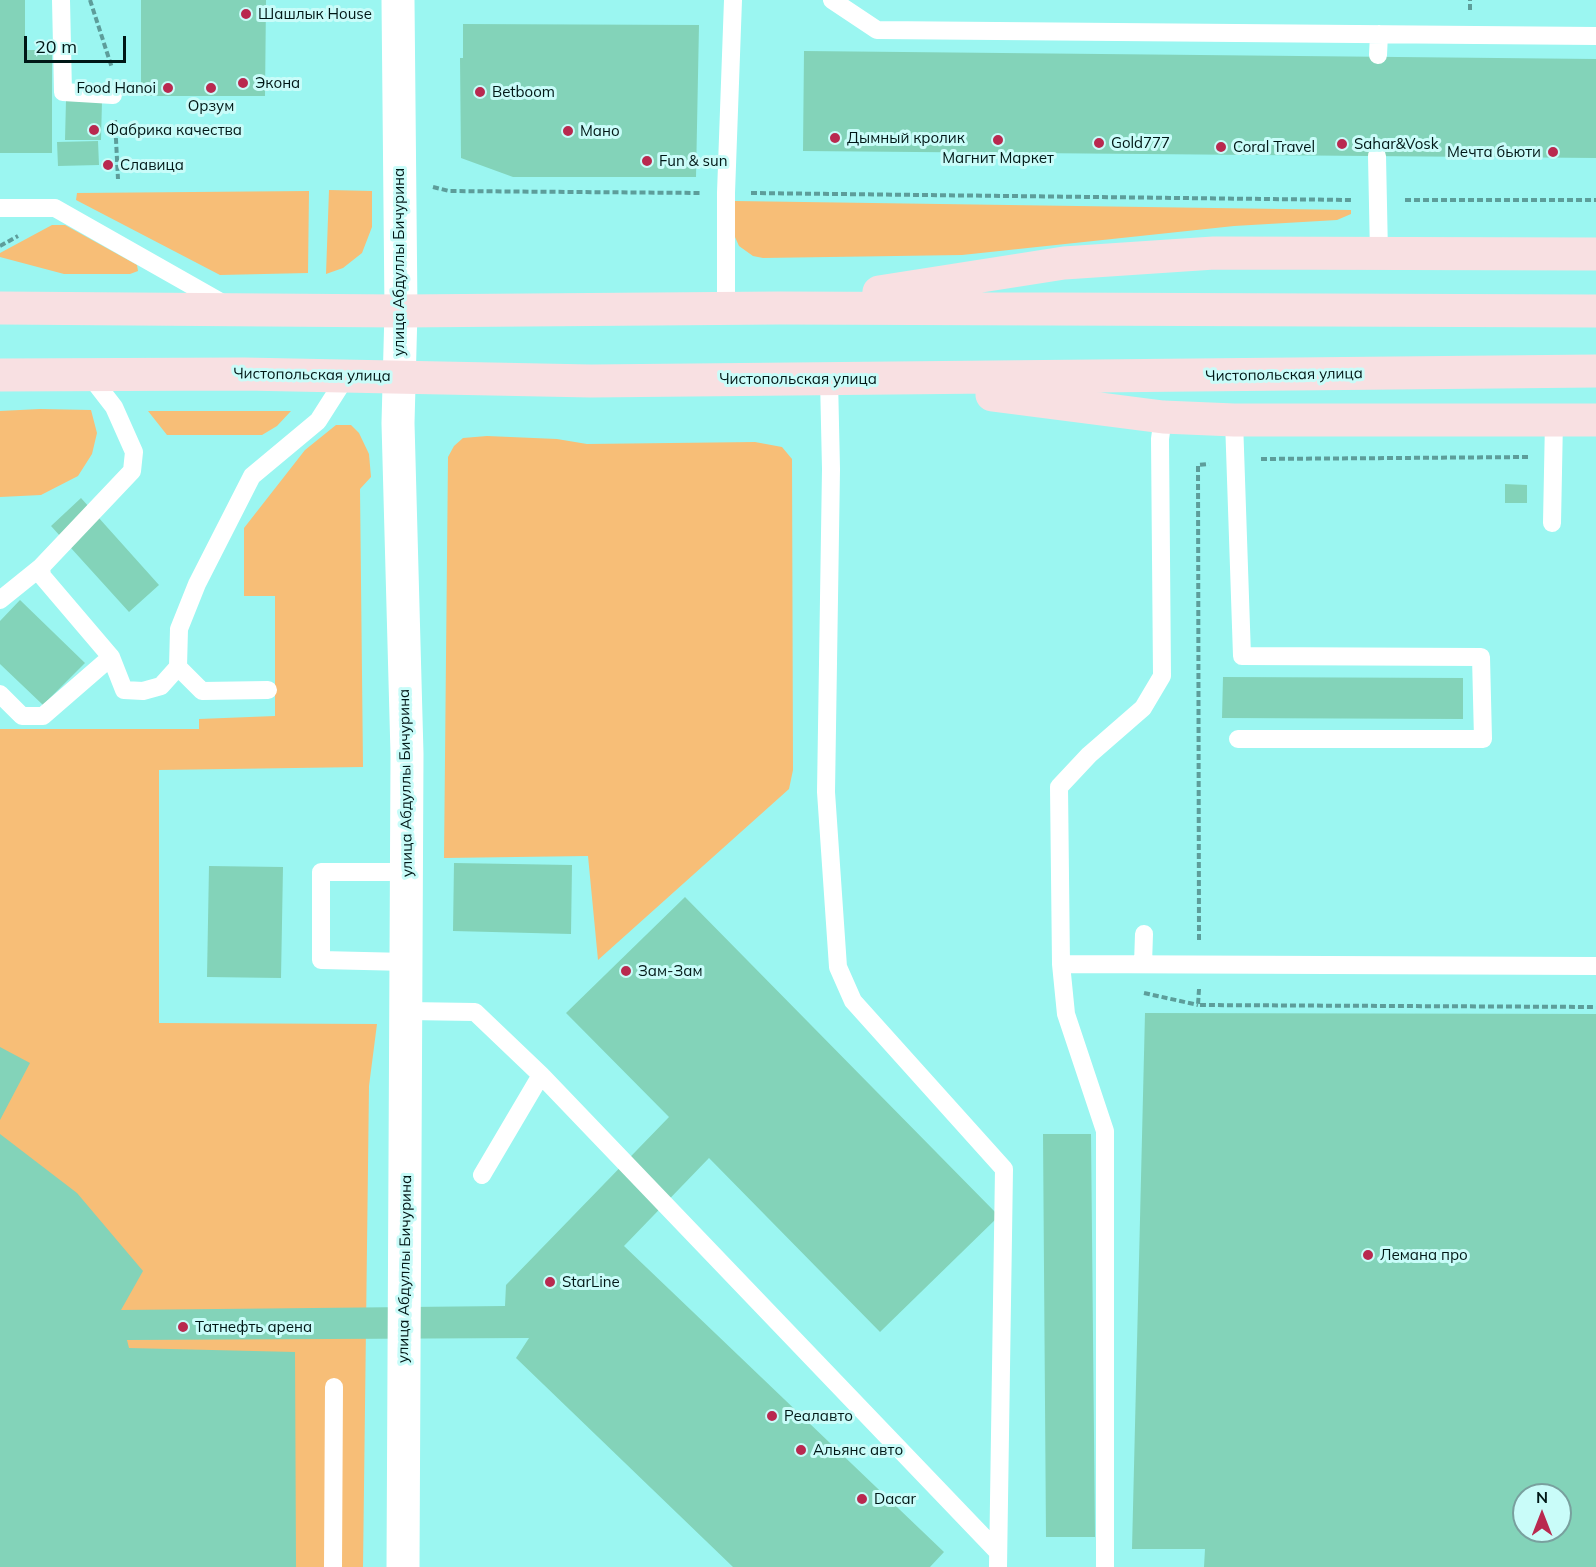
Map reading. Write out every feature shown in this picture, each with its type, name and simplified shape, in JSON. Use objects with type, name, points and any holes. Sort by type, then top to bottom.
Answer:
[{"type":"main road","points":[[779,308],[1064,263],[1214,253],[1596,254]]},
{"type":"main road","points":[[0,308],[235,311],[726,308],[1596,311]]},
{"type":"main road","name":"Чистопольская улица","points":[[0,375],[244,374],[591,381],[1596,371]]},
{"type":"main road","points":[[868,379],[1163,417],[1234,420],[1596,420]]},
{"type":"street","name":"улица Абдуллы Бичурина","points":[[398,0],[401,311],[398,377],[407,872],[403,1567]]},
{"type":"lane","points":[[61,0],[63,92],[113,95]]},
{"type":"lane","points":[[726,308],[726,193],[733,0]]},
{"type":"lane","points":[[832,0],[878,30],[1596,36]]},
{"type":"lane","points":[[1378,55],[1379,34]]},
{"type":"lane","points":[[1377,156],[1379,254]]},
{"type":"lane","points":[[0,208],[55,208],[235,311]]},
{"type":"lane","points":[[0,600],[41,567],[132,471],[134,452],[114,407],[90,376]]},
{"type":"lane","points":[[41,567],[42,576],[111,657],[124,690],[154,689],[161,686],[178,668],[179,629],[197,584],[252,476],[318,421],[346,377]]},
{"type":"lane","points":[[829,379],[831,469],[826,792],[838,967],[853,1001],[1004,1169],[998,1560]]},
{"type":"lane","points":[[1105,1567],[1105,1131],[1066,1014],[1061,964],[1059,787],[1089,755],[1143,708],[1162,676],[1161,439],[1163,417]]},
{"type":"lane","points":[[1234,420],[1242,656],[1480,657],[1483,739],[1238,739]]},
{"type":"lane","points":[[1552,523],[1554,420]]},
{"type":"lane","points":[[0,694],[22,716],[44,716],[111,657]]},
{"type":"lane","points":[[178,668],[202,691],[268,690]]},
{"type":"lane","points":[[407,872],[321,872],[321,960],[407,962]]},
{"type":"lane","points":[[1143,964],[1144,934]]},
{"type":"lane","points":[[1061,964],[1596,966]]},
{"type":"lane","points":[[407,1011],[475,1012],[541,1075],[998,1560]]},
{"type":"lane","points":[[482,1175],[541,1075]]},
{"type":"lane","points":[[333,1387],[333,1567]]},
{"type":"path","points":[[431,186],[449,191],[1596,200]]},
{"type":"path","points":[[1553,455],[1235,459],[1198,465],[1198,1005],[1596,1007]]},
{"type":"shaded area","points":[[329,190],[372,191],[372,227],[362,253],[343,268],[326,274]]},
{"type":"shaded area","points":[[309,191],[308,273],[220,275],[76,200],[77,193]]},
{"type":"shaded area","points":[[735,201],[1351,210],[1351,214],[1337,220],[1234,226],[962,255],[763,258],[753,256],[739,246],[735,237]]},
{"type":"shaded area","points":[[52,225],[65,225],[137,265],[138,271],[130,274],[64,274],[0,257],[0,253]]},
{"type":"shaded area","points":[[91,410],[97,433],[92,454],[78,476],[41,495],[0,497],[0,411]]},
{"type":"shaded area","points":[[148,411],[291,411],[277,426],[262,435],[167,435]]},
{"type":"shaded area","name":"Татнефть арена","points":[[336,425],[351,425],[359,433],[369,454],[371,477],[360,489],[363,767],[159,770],[159,1023],[377,1024],[369,1086],[363,1567],[0,1567],[0,729],[199,729],[199,719],[275,716],[275,596],[244,596],[244,528],[305,450]]},
{"type":"shaded area","points":[[487,436],[557,439],[587,444],[755,442],[782,447],[792,459],[793,770],[789,789],[598,960],[588,856],[444,858],[448,457],[454,446],[463,438]]},
{"type":"building","points":[[0,0],[25,0],[25,50],[52,50],[52,153],[0,153]]},
{"type":"building","points":[[141,0],[266,0],[265,96],[141,96]]},
{"type":"building","points":[[463,24],[699,25],[696,177],[513,177],[461,158],[460,58],[463,58]]},
{"type":"building","points":[[804,51],[1596,59],[1596,158],[803,151]]},
{"type":"building","points":[[66,100],[102,101],[101,140],[65,140]]},
{"type":"building","points":[[98,141],[99,165],[58,166],[57,142]]},
{"type":"building","points":[[1505,484],[1527,485],[1527,503],[1505,503]]},
{"type":"building","points":[[81,498],[159,585],[129,612],[51,526]]},
{"type":"building","points":[[20,600],[85,663],[43,705],[0,664],[0,621]]},
{"type":"building","points":[[1223,677],[1463,678],[1463,719],[1222,718]]},
{"type":"building","points":[[454,863],[572,865],[571,934],[453,931]]},
{"type":"building","points":[[209,866],[283,867],[281,978],[207,977]]},
{"type":"building","points":[[685,897],[999,1216],[880,1332],[709,1158],[624,1246],[944,1552],[930,1567],[733,1567],[516,1358],[529,1338],[127,1340],[129,1348],[295,1352],[296,1567],[0,1567],[0,1134],[77,1193],[143,1271],[121,1310],[505,1306],[506,1285],[669,1117],[566,1013]]},
{"type":"building","name":"Лемана про","points":[[1145,1013],[1596,1014],[1596,1567],[1204,1567],[1205,1549],[1132,1549]]},
{"type":"building","points":[[0,1047],[30,1063],[0,1120]]},
{"type":"building","points":[[1043,1134],[1091,1134],[1095,1537],[1046,1537]]},
{"type":"place","name":"Шашлык House","points":[[246,14]]},
{"type":"place","name":"Экона","points":[[243,83]]},
{"type":"place","name":"Food Hanoi","points":[[168,88]]},
{"type":"place","name":"Орзум","points":[[211,88]]},
{"type":"place","name":"Betboom","points":[[480,92]]},
{"type":"place","name":"Фабрика качества","points":[[94,130]]},
{"type":"place","name":"Мано","points":[[568,131]]},
{"type":"place","name":"Дымный кролик","points":[[835,138]]},
{"type":"place","name":"Магнит Маркет","points":[[998,140]]},
{"type":"place","name":"Gold777","points":[[1099,143]]},
{"type":"place","name":"Sahar&Vosk","points":[[1342,144]]},
{"type":"place","name":"Coral Travel","points":[[1221,147]]},
{"type":"place","name":"Мечта бьюти","points":[[1553,152]]},
{"type":"place","name":"Fun & sun","points":[[647,161]]},
{"type":"place","name":"Славица","points":[[108,165]]},
{"type":"place","name":"Зам-Зам","points":[[626,971]]},
{"type":"place","name":"Лемана про","points":[[1368,1255]]},
{"type":"place","name":"StarLine","points":[[550,1282]]},
{"type":"place","name":"Татнефть арена","points":[[183,1327]]},
{"type":"place","name":"Реалавто","points":[[772,1416]]},
{"type":"place","name":"Альянс авто","points":[[801,1450]]},
{"type":"place","name":"Dacar","points":[[862,1499]]}]
